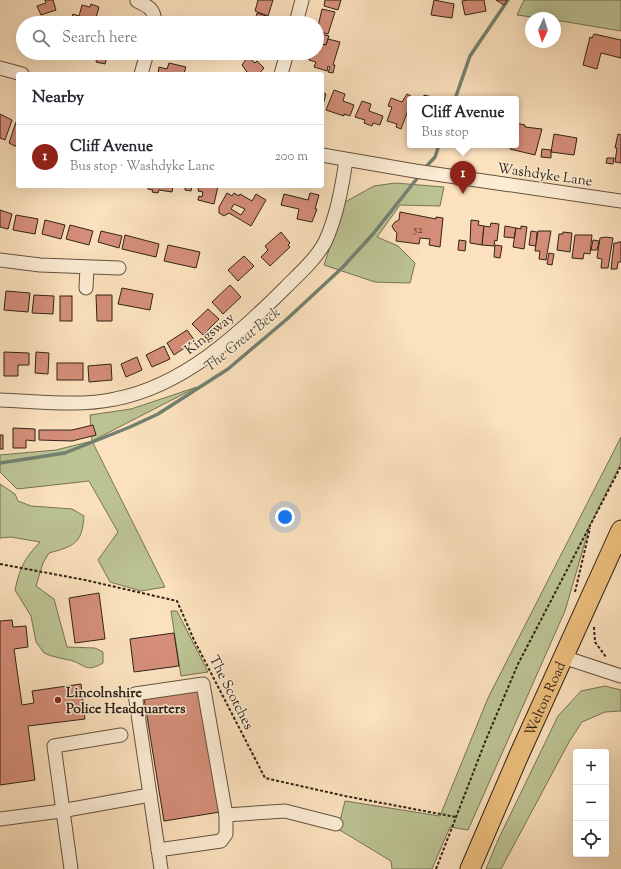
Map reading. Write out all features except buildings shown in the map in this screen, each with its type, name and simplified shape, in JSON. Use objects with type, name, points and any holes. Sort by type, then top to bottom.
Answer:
[{"type":"highway","name":"Welton Road","points":[[470,869],[563,657],[621,530]]},
{"type":"street","points":[[298,16],[302,0]]},
{"type":"street","points":[[137,1],[152,9],[155,16]]},
{"type":"street","points":[[142,72],[145,60]]},
{"type":"street","points":[[282,72],[285,60]]},
{"type":"street","points":[[0,68],[16,72]]},
{"type":"street","name":"Washdyke Lane","points":[[324,155],[414,171],[621,201]]},
{"type":"street","name":"Kingsway","points":[[0,400],[83,402],[115,400],[154,388],[187,370],[216,351],[267,306],[302,272],[324,242],[340,197],[346,160]]},
{"type":"street","points":[[0,260],[40,265],[87,268],[119,268]]},
{"type":"street","points":[[86,288],[87,268]]},
{"type":"street","points":[[563,657],[621,676]]},
{"type":"street","points":[[158,850],[221,841],[226,834],[226,815],[204,684],[135,694],[158,850],[161,869]]},
{"type":"street","points":[[71,869],[61,811],[54,746],[121,735]]},
{"type":"street","points":[[0,819],[61,811],[150,795]]},
{"type":"street","points":[[226,815],[285,811],[336,824]]},
{"type":"path","points":[[436,869],[518,664],[621,466]]},
{"type":"path","name":"The Scotches","points":[[0,564],[85,580],[177,601],[194,640],[266,778],[345,796],[456,817]]},
{"type":"green space","points":[[524,0],[621,0],[621,31],[561,21],[561,12],[525,12],[525,16],[517,15]]},
{"type":"green space","points":[[395,183],[444,187],[440,206],[400,205],[377,237],[398,246],[415,263],[410,283],[375,282],[324,265],[345,202],[374,186]]},
{"type":"green space","points":[[197,387],[92,441],[90,415],[131,409]]},
{"type":"green space","points":[[621,437],[621,463],[590,525],[565,611],[468,830],[450,827],[432,869],[392,869],[391,861],[338,829],[345,801],[440,816],[488,698]]},
{"type":"green space","points":[[92,441],[165,587],[141,591],[110,582],[98,560],[118,532],[89,481],[17,489],[0,472],[0,455],[56,450]]},
{"type":"green space","points":[[0,484],[15,494],[18,501],[31,506],[72,509],[84,516],[79,538],[76,542],[65,548],[49,553],[43,563],[36,586],[54,599],[67,647],[95,648],[103,652],[103,663],[92,668],[88,668],[74,661],[44,653],[36,642],[31,616],[15,590],[23,564],[40,542],[11,537],[0,538]]},
{"type":"green space","points":[[171,611],[177,611],[208,672],[181,676]]},
{"type":"green space","points":[[605,686],[621,690],[621,711],[605,712],[582,722],[569,742],[501,869],[486,869],[498,840],[558,716],[581,691]]},
{"type":"waterway","name":"The Great Beck","points":[[456,96],[470,56],[508,0]]},
{"type":"waterway","name":"The Great Beck","points":[[424,169],[435,157],[438,148]]},
{"type":"waterway","name":"The Great Beck","points":[[0,463],[65,453],[130,427],[158,414],[228,369],[287,319],[342,268],[373,234],[419,176]]},
{"type":"place","name":"Cliff Avenue","points":[[463,194]]},
{"type":"place","name":"Lincolnshire Police Headquarters","points":[[58,700]]}]
